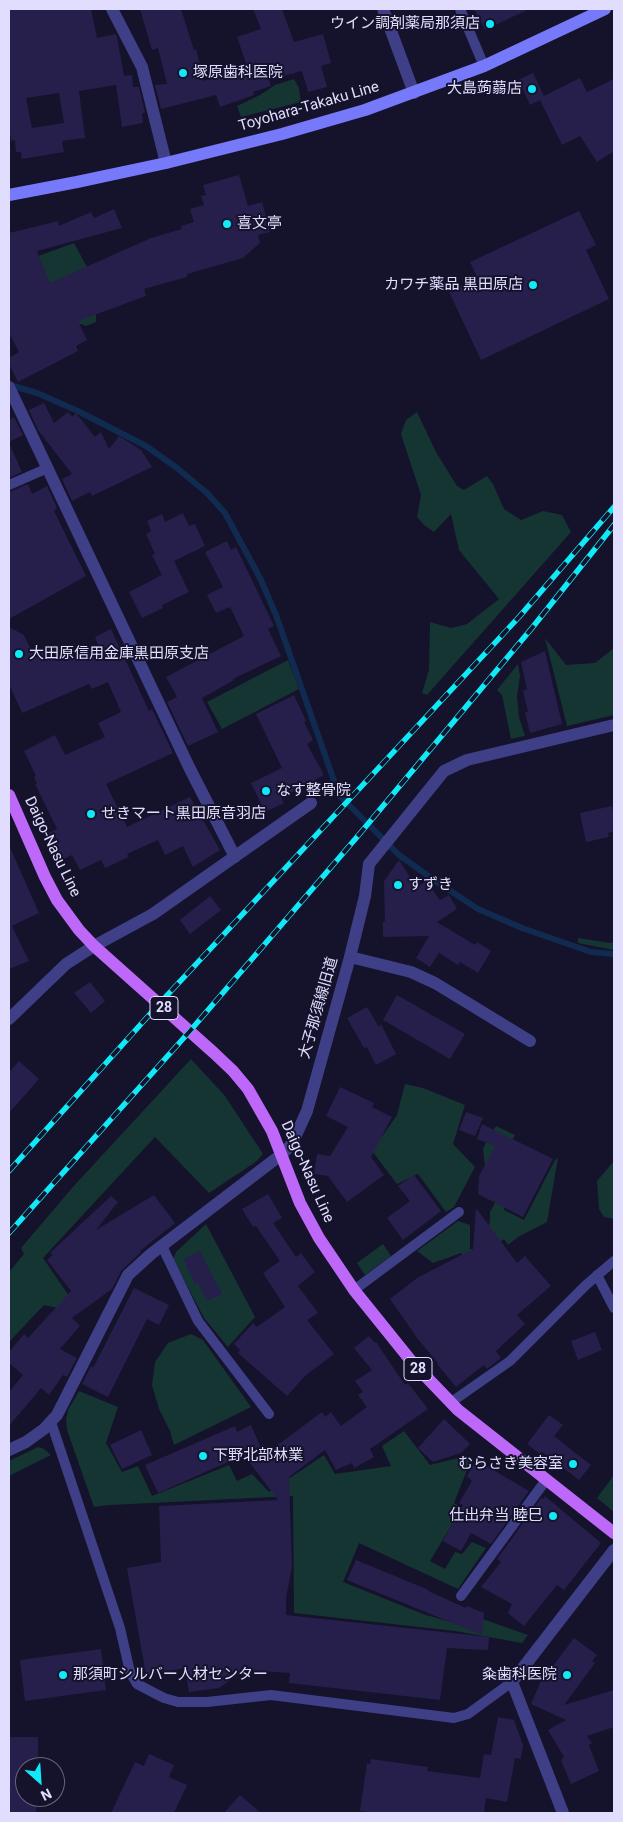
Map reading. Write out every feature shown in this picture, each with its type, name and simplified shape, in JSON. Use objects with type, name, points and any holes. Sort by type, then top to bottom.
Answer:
[{"type":"main road","name":"Toyohara-Takaku Line","points":[[9,195],[166,163],[282,134],[365,110],[484,66],[605,9]]},
{"type":"main road","name":"Daigo-Nasu Line","points":[[9,794],[45,877],[57,900],[79,930],[94,946],[233,1070],[248,1089],[261,1110],[282,1154],[300,1203],[330,1256],[354,1290],[412,1362],[450,1403],[504,1448],[614,1533]]},
{"type":"street","points":[[112,9],[142,67],[166,163]]},
{"type":"street","points":[[383,9],[414,93]]},
{"type":"street","points":[[9,387],[190,767],[235,857]]},
{"type":"street","name":"大子那須線旧道","points":[[52,1422],[128,1275],[162,1246],[282,1154],[292,1144],[307,1111],[350,957],[374,859],[444,771],[467,760],[614,725]]},
{"type":"street","points":[[9,1019],[66,964],[94,946],[153,914],[311,803]]},
{"type":"street","points":[[350,957],[411,972],[435,983],[530,1041]]},
{"type":"street","points":[[9,1450],[26,1442],[52,1422]]},
{"type":"street","points":[[563,1813],[512,1682],[614,1550]]},
{"type":"lane","points":[[460,9],[484,66]]},
{"type":"lane","points":[[9,485],[48,468]]},
{"type":"lane","points":[[354,1290],[459,1212]]},
{"type":"lane","points":[[162,1246],[198,1321],[269,1414]]},
{"type":"lane","points":[[450,1403],[510,1361],[597,1275],[614,1261]]},
{"type":"lane","points":[[597,1275],[614,1308]]},
{"type":"lane","points":[[52,1422],[120,1628],[130,1672],[137,1684],[164,1698],[178,1702],[207,1702],[271,1695],[454,1718],[468,1714],[512,1682]]},
{"type":"lane","points":[[461,1596],[546,1480]]},
{"type":"green space","points":[[294,79],[299,88],[301,102],[241,117],[237,106],[275,85]]},
{"type":"green space","points":[[74,243],[87,267],[96,264],[88,288],[96,315],[96,322],[86,326],[73,321],[30,259]]},
{"type":"green space","points":[[417,412],[436,452],[457,486],[464,490],[487,476],[493,484],[504,509],[521,520],[543,511],[562,515],[571,532],[427,695],[422,693],[429,670],[430,622],[451,628],[467,624],[499,599],[459,550],[451,514],[434,532],[417,517],[421,495],[401,434],[406,420]]},
{"type":"green space","points":[[545,638],[566,665],[595,663],[614,648],[614,715],[567,726]]},
{"type":"green space","points":[[288,660],[299,689],[222,729],[207,702]]},
{"type":"green space","points":[[518,664],[520,676],[517,696],[519,717],[525,736],[511,739],[502,695],[497,690]]},
{"type":"green space","points":[[578,938],[614,942],[614,950],[578,943]]},
{"type":"green space","points":[[191,1059],[225,1096],[263,1154],[257,1161],[209,1193],[155,1137],[43,1258],[76,1306],[62,1309],[44,1305],[9,1342],[9,1272],[24,1254],[21,1248],[72,1188]]},
{"type":"green space","points":[[405,1084],[423,1088],[465,1105],[453,1144],[475,1167],[454,1207],[446,1212],[418,1174],[397,1184],[372,1151],[397,1115]]},
{"type":"green space","points":[[496,1126],[515,1135],[501,1159],[485,1166],[483,1149]]},
{"type":"green space","points":[[558,1158],[547,1222],[518,1237],[508,1245],[504,1239],[489,1250],[476,1280],[461,1253],[433,1263],[417,1251],[458,1221],[470,1225],[470,1249],[485,1251],[490,1212],[496,1201],[505,1203],[504,1210],[524,1220],[555,1160]]},
{"type":"green space","points":[[614,1161],[614,1219],[604,1217],[599,1209],[597,1181]]},
{"type":"green space","points":[[206,1224],[255,1317],[228,1347],[204,1318],[173,1259],[176,1252]]},
{"type":"green space","points":[[383,1244],[391,1256],[365,1275],[357,1263]]},
{"type":"green space","points":[[191,1334],[203,1340],[251,1407],[174,1445],[170,1431],[159,1409],[152,1385],[155,1362],[168,1343]]},
{"type":"green space","points":[[79,1391],[118,1407],[106,1443],[122,1472],[138,1466],[152,1496],[229,1465],[237,1481],[252,1474],[269,1492],[324,1455],[335,1474],[391,1466],[382,1446],[404,1431],[430,1465],[466,1456],[471,1460],[454,1503],[462,1508],[430,1561],[445,1569],[455,1552],[462,1554],[472,1542],[486,1548],[458,1589],[359,1543],[343,1582],[423,1614],[464,1626],[471,1615],[528,1635],[522,1643],[455,1631],[294,1613],[293,1496],[94,1507],[67,1430],[68,1410]]},
{"type":"green space","points":[[38,1447],[51,1455],[9,1476],[9,1461]]},
{"type":"green space","points":[[614,1475],[614,1512],[597,1498]]},
{"type":"building","points":[[9,9],[91,9],[97,38],[116,34],[124,76],[132,75],[133,87],[139,87],[145,113],[142,113],[143,123],[122,127],[116,85],[79,91],[85,138],[62,141],[64,152],[22,159],[21,152],[16,152],[15,140],[11,141],[9,124]],"holes":[[[59,93],[64,123],[32,128],[26,98]]]},
{"type":"building","points":[[140,9],[181,9],[194,50],[196,49],[204,81],[247,66],[237,37],[261,29],[253,9],[282,9],[294,42],[323,34],[331,63],[321,66],[327,87],[308,92],[302,71],[269,80],[271,86],[253,92],[254,95],[220,107],[216,95],[161,109],[155,85],[167,84],[158,48],[152,50]]},
{"type":"building","name":"ウイン調剤薬局那須店","points":[[474,9],[529,9],[485,30]]},
{"type":"building","points":[[533,73],[544,96],[580,78],[587,92],[614,79],[614,151],[597,162],[580,136],[562,145],[540,100],[530,105],[518,80]]},
{"type":"building","points":[[239,175],[248,206],[262,202],[270,232],[258,235],[260,243],[243,258],[144,289],[146,296],[78,321],[87,340],[76,346],[78,351],[18,382],[9,364],[9,358],[19,352],[9,333],[9,233],[58,221],[59,226],[91,212],[94,218],[114,209],[122,228],[37,251],[50,283],[151,238],[182,229],[181,226],[194,222],[190,209],[204,205],[201,196],[206,195],[203,185]]},
{"type":"building","name":"カワチ薬品 黒田原店","points":[[579,211],[596,245],[586,250],[609,299],[481,360],[449,292],[478,279],[470,262]]},
{"type":"building","points":[[44,403],[54,423],[68,412],[72,417],[76,413],[95,437],[101,432],[109,449],[119,436],[141,450],[152,467],[92,496],[90,492],[72,501],[62,479],[72,474],[38,430],[29,410]]},
{"type":"building","points":[[14,417],[23,435],[9,442],[9,420]]},
{"type":"building","points":[[9,443],[22,472],[9,478]]},
{"type":"building","points":[[28,484],[32,494],[47,486],[57,508],[54,511],[86,576],[9,619],[9,492]]},
{"type":"building","points":[[183,513],[189,526],[195,524],[205,546],[174,561],[189,592],[162,605],[163,608],[142,618],[129,592],[162,575],[152,555],[155,554],[146,534],[151,531],[147,521],[162,514],[165,522]]},
{"type":"building","points":[[227,541],[231,550],[236,547],[274,626],[268,629],[281,656],[233,679],[202,698],[218,732],[188,746],[167,702],[177,697],[166,677],[244,636],[230,607],[216,613],[207,595],[223,587],[205,552]]},
{"type":"building","points":[[9,627],[24,635],[34,656],[59,644],[67,660],[98,645],[95,637],[111,629],[149,711],[152,709],[173,753],[106,784],[127,827],[190,797],[220,850],[193,867],[183,846],[165,855],[158,840],[127,854],[129,857],[105,868],[101,860],[80,870],[72,855],[57,862],[44,835],[57,829],[35,784],[37,784],[34,777],[36,776],[24,751],[55,735],[65,755],[105,737],[98,723],[121,712],[108,682],[92,689],[89,684],[22,713],[9,684]]},
{"type":"building","points":[[545,651],[562,724],[530,733],[523,691],[527,689],[521,662]]},
{"type":"building","points":[[294,695],[313,740],[307,744],[324,775],[281,798],[284,803],[265,812],[251,783],[282,768],[256,714]]},
{"type":"building","points":[[612,806],[614,831],[608,833],[609,837],[586,842],[580,813]]},
{"type":"building","points":[[9,845],[39,913],[12,926],[29,961],[9,969]]},
{"type":"building","points":[[399,860],[417,888],[426,881],[440,900],[449,895],[457,909],[437,922],[475,945],[477,942],[491,951],[478,973],[460,962],[458,965],[439,953],[430,967],[416,958],[429,936],[383,937],[383,922],[385,921],[384,881]]},
{"type":"building","points":[[210,896],[221,910],[190,934],[180,920]]},
{"type":"building","points":[[90,982],[105,1001],[91,1013],[74,993]]},
{"type":"building","points":[[397,995],[465,1034],[450,1059],[383,1020]]},
{"type":"building","points":[[367,1007],[379,1027],[381,1024],[396,1054],[376,1065],[367,1047],[364,1048],[347,1018]]},
{"type":"building","points":[[19,1061],[39,1079],[9,1113],[9,1072]]},
{"type":"building","points":[[340,1087],[374,1103],[372,1107],[392,1117],[371,1157],[384,1175],[347,1202],[328,1176],[314,1174],[317,1154],[330,1156],[348,1127],[326,1116]]},
{"type":"building","points":[[466,1112],[483,1118],[475,1136],[459,1130]]},
{"type":"building","points":[[482,1124],[553,1159],[523,1217],[478,1194],[479,1176],[495,1146],[477,1139]]},
{"type":"building","points":[[414,1175],[441,1211],[403,1240],[387,1218],[410,1201],[398,1186]]},
{"type":"building","points":[[268,1194],[282,1218],[273,1223],[296,1257],[301,1253],[315,1272],[298,1286],[318,1313],[307,1320],[334,1354],[305,1376],[287,1396],[238,1353],[240,1350],[234,1344],[253,1323],[257,1327],[285,1307],[263,1273],[280,1261],[256,1226],[253,1227],[242,1209]]},
{"type":"building","points":[[154,1195],[175,1223],[140,1251],[121,1271],[112,1289],[72,1318],[80,1326],[60,1349],[77,1358],[67,1377],[63,1375],[49,1395],[41,1388],[9,1426],[9,1392],[23,1375],[9,1363],[9,1352],[24,1334],[28,1338],[71,1291],[47,1260],[53,1255],[50,1253],[111,1196],[118,1202],[96,1230]]},
{"type":"building","points":[[476,1208],[517,1263],[525,1256],[551,1286],[517,1315],[525,1324],[496,1351],[501,1358],[487,1369],[484,1365],[456,1387],[417,1338],[390,1299],[417,1278],[473,1249]]},
{"type":"building","points":[[200,1251],[222,1294],[207,1301],[198,1283],[195,1284],[183,1259]]},
{"type":"building","points":[[134,1288],[169,1305],[159,1325],[147,1319],[108,1397],[82,1384],[91,1366],[93,1368]]},
{"type":"building","points":[[595,1332],[602,1350],[578,1360],[571,1341]]},
{"type":"building","points":[[369,1336],[376,1342],[405,1385],[408,1383],[428,1409],[370,1449],[374,1457],[354,1468],[352,1463],[336,1470],[325,1450],[289,1477],[292,1567],[286,1598],[286,1615],[489,1637],[488,1650],[447,1648],[440,1700],[289,1683],[290,1673],[245,1670],[219,1688],[189,1692],[185,1668],[146,1675],[127,1568],[161,1562],[159,1506],[278,1500],[244,1455],[158,1493],[145,1465],[235,1426],[237,1432],[251,1425],[264,1455],[322,1412],[325,1417],[331,1412],[341,1426],[367,1407],[358,1395],[363,1392],[355,1381],[372,1370],[354,1348]]},
{"type":"building","points":[[549,1415],[563,1425],[554,1436],[591,1465],[579,1480],[542,1452],[540,1454],[527,1444]]},
{"type":"building","points":[[444,1419],[470,1444],[461,1453],[433,1462],[418,1448]]},
{"type":"building","points":[[141,1430],[152,1455],[122,1469],[110,1445]]},
{"type":"building","points":[[476,1460],[529,1491],[491,1544],[471,1533],[461,1551],[443,1541],[463,1505],[459,1503],[472,1481],[467,1476]]},
{"type":"building","points":[[545,1496],[601,1543],[564,1590],[557,1585],[524,1626],[508,1613],[512,1604],[481,1587],[501,1562],[497,1559],[541,1498],[543,1499]]},
{"type":"building","points":[[356,1560],[429,1590],[466,1608],[467,1606],[484,1613],[482,1635],[347,1580]]},
{"type":"building","points":[[574,1638],[597,1655],[592,1661],[595,1663],[564,1705],[614,1690],[614,1727],[587,1736],[592,1743],[589,1745],[599,1771],[571,1784],[561,1760],[564,1757],[548,1730],[566,1720],[531,1704],[540,1683]]},
{"type":"building","name":"那須町シルバー人材センター","points":[[101,1649],[106,1690],[25,1701],[20,1660]]},
{"type":"building","points":[[498,1717],[514,1720],[523,1745],[521,1759],[515,1758],[507,1802],[486,1798],[484,1813],[377,1813],[360,1811],[367,1763],[370,1764],[371,1759],[428,1767],[427,1771],[480,1778],[484,1754],[491,1755]]},
{"type":"building","points":[[9,1737],[38,1737],[38,1757],[15,1757],[15,1807],[36,1807],[36,1813],[9,1813]]},
{"type":"building","points":[[149,1754],[174,1765],[169,1777],[187,1785],[174,1813],[111,1813],[135,1762],[144,1766]]},
{"type":"building","points":[[240,1795],[261,1813],[224,1813]]},
{"type":"waterway","points":[[10,385],[37,393],[78,411],[146,446],[207,493],[225,513],[260,578],[276,615],[339,795],[399,855],[478,909],[522,928],[591,952],[614,954]]},
{"type":"railway","points":[[9,1171],[159,1004],[519,617],[614,507]]},
{"type":"railway","points":[[9,1233],[190,1031],[357,837],[532,628],[614,525]]},
{"type":"place","name":"ウイン調剤薬局那須店","points":[[490,24]]},
{"type":"place","name":"塚原歯科医院","points":[[183,73]]},
{"type":"place","name":"大島蒟蒻店","points":[[532,89]]},
{"type":"place","name":"喜文亭","points":[[227,224]]},
{"type":"place","name":"カワチ薬品 黒田原店","points":[[533,285]]},
{"type":"place","name":"大田原信用金庫黒田原支店","points":[[19,654]]},
{"type":"place","name":"なす整骨院","points":[[266,791]]},
{"type":"place","name":"せきマート黒田原音羽店","points":[[91,814]]},
{"type":"place","name":"すずき","points":[[398,885]]},
{"type":"place","name":"下野北部林業","points":[[203,1456]]},
{"type":"place","name":"むらさき美容室","points":[[573,1464]]},
{"type":"place","name":"仕出弁当 睦巳","points":[[553,1516]]},
{"type":"place","name":"那須町シルバー人材センター","points":[[63,1675]]},
{"type":"place","name":"粂歯科医院","points":[[567,1675]]}]
